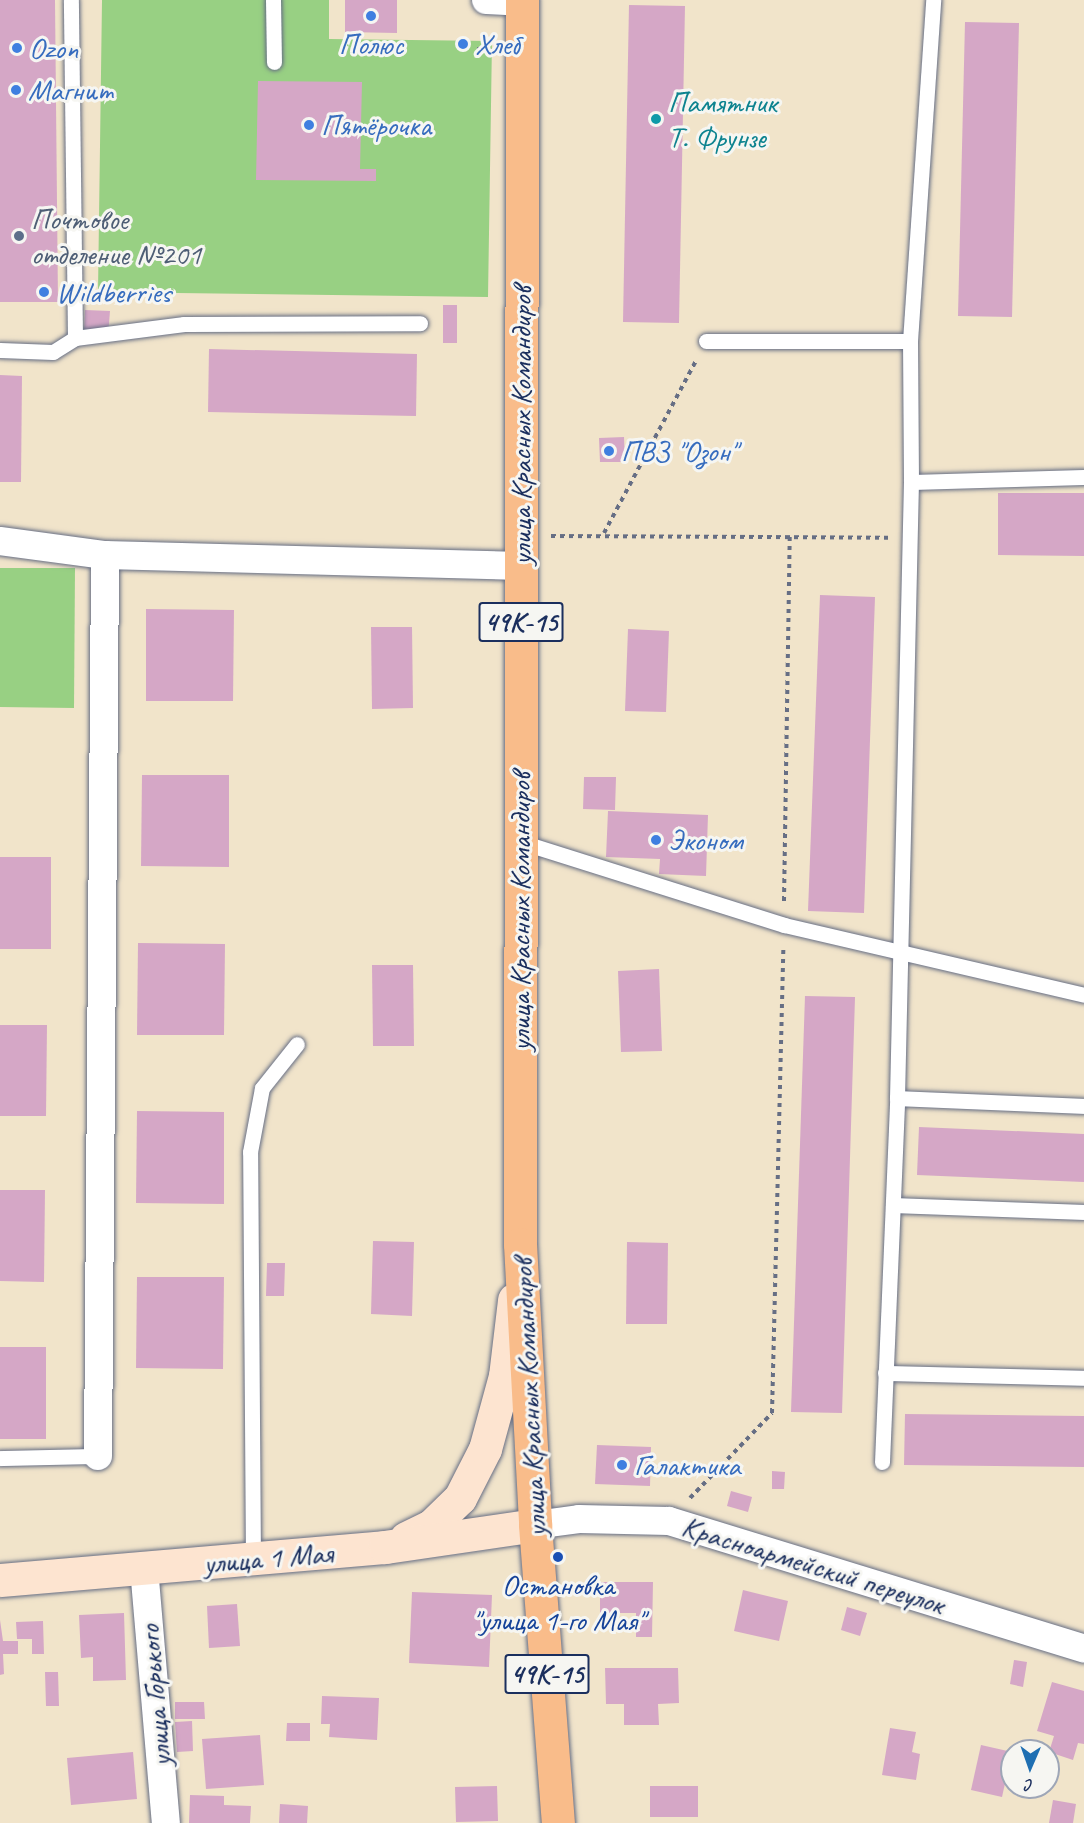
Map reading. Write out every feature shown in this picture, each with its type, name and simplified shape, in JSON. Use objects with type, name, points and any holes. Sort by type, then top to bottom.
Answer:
[{"type":"main road","name":"улица Красных Командиров","points":[[522,1],[520,1244],[535,1525],[558,1823]]},
{"type":"main road","points":[[385,1547],[431,1526],[460,1498],[485,1449],[505,1376],[520,1244]]},
{"type":"main road","name":"улица 1 Мая","points":[[0,1580],[253,1561],[385,1547],[535,1525]]},
{"type":"street","points":[[486,0],[522,1]]},
{"type":"street","points":[[0,541],[105,555],[521,566]]},
{"type":"street","points":[[98,1456],[105,555]]},
{"type":"street","name":"Красноармейский переулок","points":[[535,1525],[579,1519],[669,1521],[1084,1649]]},
{"type":"street","name":"улица Горького","points":[[144,1568],[166,1823]]},
{"type":"lane","points":[[71,0],[75,338]]},
{"type":"lane","points":[[273,0],[274,62]]},
{"type":"lane","points":[[882,1462],[897,1098],[911,482],[910,341],[933,0]]},
{"type":"lane","points":[[0,350],[52,351],[75,338],[184,324],[420,323]]},
{"type":"lane","points":[[706,340],[910,341]]},
{"type":"lane","points":[[911,482],[1084,477]]},
{"type":"lane","points":[[520,842],[784,925],[1084,995]]},
{"type":"lane","points":[[253,1561],[250,1152],[262,1088],[297,1044]]},
{"type":"lane","points":[[897,1098],[1084,1106]]},
{"type":"lane","points":[[893,1205],[1084,1212]]},
{"type":"lane","points":[[885,1373],[1084,1378]]},
{"type":"lane","points":[[0,1458],[98,1456]]},
{"type":"path","points":[[604,533],[706,340]]},
{"type":"path","points":[[521,566],[549,536],[604,533],[910,539]]},
{"type":"path","points":[[669,1521],[772,1413],[784,925],[790,535]]},
{"type":"green space","points":[[102,0],[329,0],[329,39],[492,41],[488,297],[98,292]]},
{"type":"green space","points":[[0,568],[75,568],[74,708],[0,707]]},
{"type":"building","points":[[0,0],[55,0],[58,302],[0,302]]},
{"type":"building","name":"Полюс","points":[[345,0],[397,0],[397,33],[345,32]]},
{"type":"building","points":[[629,5],[685,6],[679,323],[623,322]]},
{"type":"building","points":[[965,22],[1019,23],[1012,317],[958,316]]},
{"type":"building","name":"Пятёрочка","points":[[258,81],[362,82],[360,169],[376,169],[376,181],[256,180]]},
{"type":"building","points":[[443,305],[457,305],[457,343],[443,343]]},
{"type":"building","points":[[85,310],[110,311],[108,336],[84,335]]},
{"type":"building","points":[[209,349],[417,354],[416,416],[208,412]]},
{"type":"building","points":[[0,375],[22,376],[21,482],[0,482]]},
{"type":"building","points":[[624,437],[625,462],[600,462],[599,438]]},
{"type":"building","points":[[998,493],[1084,493],[1084,556],[998,555]]},
{"type":"building","points":[[820,595],[875,597],[864,913],[808,911]]},
{"type":"building","points":[[146,609],[234,610],[233,701],[146,701]]},
{"type":"building","points":[[371,627],[412,627],[413,708],[372,709]]},
{"type":"building","points":[[628,629],[669,631],[666,712],[625,711]]},
{"type":"building","points":[[142,775],[229,775],[229,867],[141,866]]},
{"type":"building","points":[[584,777],[616,777],[615,810],[583,809]]},
{"type":"building","points":[[608,811],[708,815],[706,876],[659,874],[660,859],[606,857]]},
{"type":"building","points":[[0,857],[51,857],[51,949],[0,949]]},
{"type":"building","points":[[138,943],[225,944],[224,1035],[137,1035]]},
{"type":"building","points":[[372,965],[413,965],[414,1046],[373,1046]]},
{"type":"building","points":[[659,969],[662,1051],[621,1052],[618,971]]},
{"type":"building","points":[[805,996],[855,997],[842,1413],[791,1412]]},
{"type":"building","points":[[0,1025],[47,1025],[46,1116],[0,1116]]},
{"type":"building","points":[[137,1111],[224,1112],[224,1204],[136,1203]]},
{"type":"building","points":[[919,1127],[1084,1134],[1084,1182],[917,1175]]},
{"type":"building","points":[[0,1190],[45,1190],[44,1282],[0,1281]]},
{"type":"building","points":[[373,1241],[414,1242],[412,1316],[371,1314]]},
{"type":"building","points":[[627,1242],[668,1243],[667,1324],[626,1324]]},
{"type":"building","points":[[267,1263],[285,1263],[284,1296],[266,1296]]},
{"type":"building","points":[[137,1277],[224,1277],[223,1369],[136,1368]]},
{"type":"building","points":[[0,1347],[46,1347],[46,1439],[0,1439]]},
{"type":"building","points":[[905,1414],[1084,1416],[1084,1467],[904,1465]]},
{"type":"building","points":[[597,1445],[651,1447],[650,1486],[595,1484]]},
{"type":"building","points":[[772,1471],[785,1472],[784,1489],[772,1489]]},
{"type":"building","points":[[731,1491],[752,1497],[748,1512],[727,1506]]},
{"type":"building","points":[[600,1582],[653,1582],[652,1637],[636,1637],[636,1613],[600,1613]]},
{"type":"building","points":[[743,1590],[788,1601],[779,1641],[734,1631]]},
{"type":"building","points":[[412,1592],[492,1595],[489,1667],[409,1663]]},
{"type":"building","points":[[237,1604],[240,1646],[209,1648],[207,1606]]},
{"type":"building","points":[[847,1607],[867,1613],[860,1636],[841,1630]]},
{"type":"building","points":[[124,1613],[126,1680],[93,1681],[93,1657],[81,1658],[79,1615]]},
{"type":"building","points":[[0,1620],[3,1641],[18,1641],[18,1654],[3,1654],[4,1674],[0,1675]]},
{"type":"building","points":[[43,1621],[44,1654],[32,1654],[32,1639],[17,1639],[16,1622]]},
{"type":"building","points":[[1014,1660],[1027,1662],[1023,1687],[1010,1684]]},
{"type":"building","points":[[605,1668],[678,1668],[679,1703],[658,1704],[659,1725],[624,1725],[624,1704],[606,1704]]},
{"type":"building","points":[[45,1672],[58,1672],[59,1706],[46,1706]]},
{"type":"building","points":[[1052,1682],[1084,1691],[1084,1744],[1078,1743],[1073,1760],[1060,1756],[1060,1739],[1053,1739],[1054,1736],[1037,1731]]},
{"type":"building","points":[[322,1696],[379,1698],[377,1740],[329,1737],[330,1724],[321,1724]]},
{"type":"building","points":[[175,1702],[204,1702],[205,1719],[175,1719]]},
{"type":"building","points":[[192,1721],[193,1751],[177,1752],[175,1722]]},
{"type":"building","points":[[287,1723],[310,1723],[310,1741],[286,1741]]},
{"type":"building","points":[[890,1728],[916,1732],[912,1752],[920,1754],[916,1780],[882,1775]]},
{"type":"building","points":[[260,1735],[264,1785],[206,1789],[202,1739]]},
{"type":"building","points":[[981,1745],[1000,1749],[1000,1797],[971,1790]]},
{"type":"building","points":[[133,1752],[137,1799],[71,1805],[67,1758]]},
{"type":"building","points":[[497,1786],[498,1821],[456,1822],[455,1787]]},
{"type":"building","points":[[650,1786],[698,1786],[698,1817],[650,1817]]},
{"type":"building","points":[[190,1795],[224,1796],[224,1805],[251,1806],[250,1823],[189,1823]]},
{"type":"building","points":[[1053,1800],[1076,1804],[1073,1823],[1049,1823]]},
{"type":"building","points":[[280,1804],[308,1806],[307,1823],[279,1823]]},
{"type":"place","name":"Полюс","points":[[371,16]]},
{"type":"place","name":"Хлеб","points":[[463,44]]},
{"type":"place","name":"Ozon","points":[[17,48]]},
{"type":"place","name":"Магнит","points":[[16,90]]},
{"type":"place","name":"Памятник Т. Фрунзе","points":[[656,119]]},
{"type":"place","name":"Пятёрочка","points":[[309,125]]},
{"type":"place","name":"Почтовое отделение №201","points":[[19,236]]},
{"type":"place","name":"Wildberries","points":[[44,292]]},
{"type":"place","name":"ПВЗ \"Озон\"","points":[[609,451]]},
{"type":"place","name":"Эконом","points":[[656,840]]},
{"type":"place","name":"Галактика","points":[[622,1465]]},
{"type":"place","name":"Остановка \"улица 1-го Мая\"","points":[[558,1557]]}]
